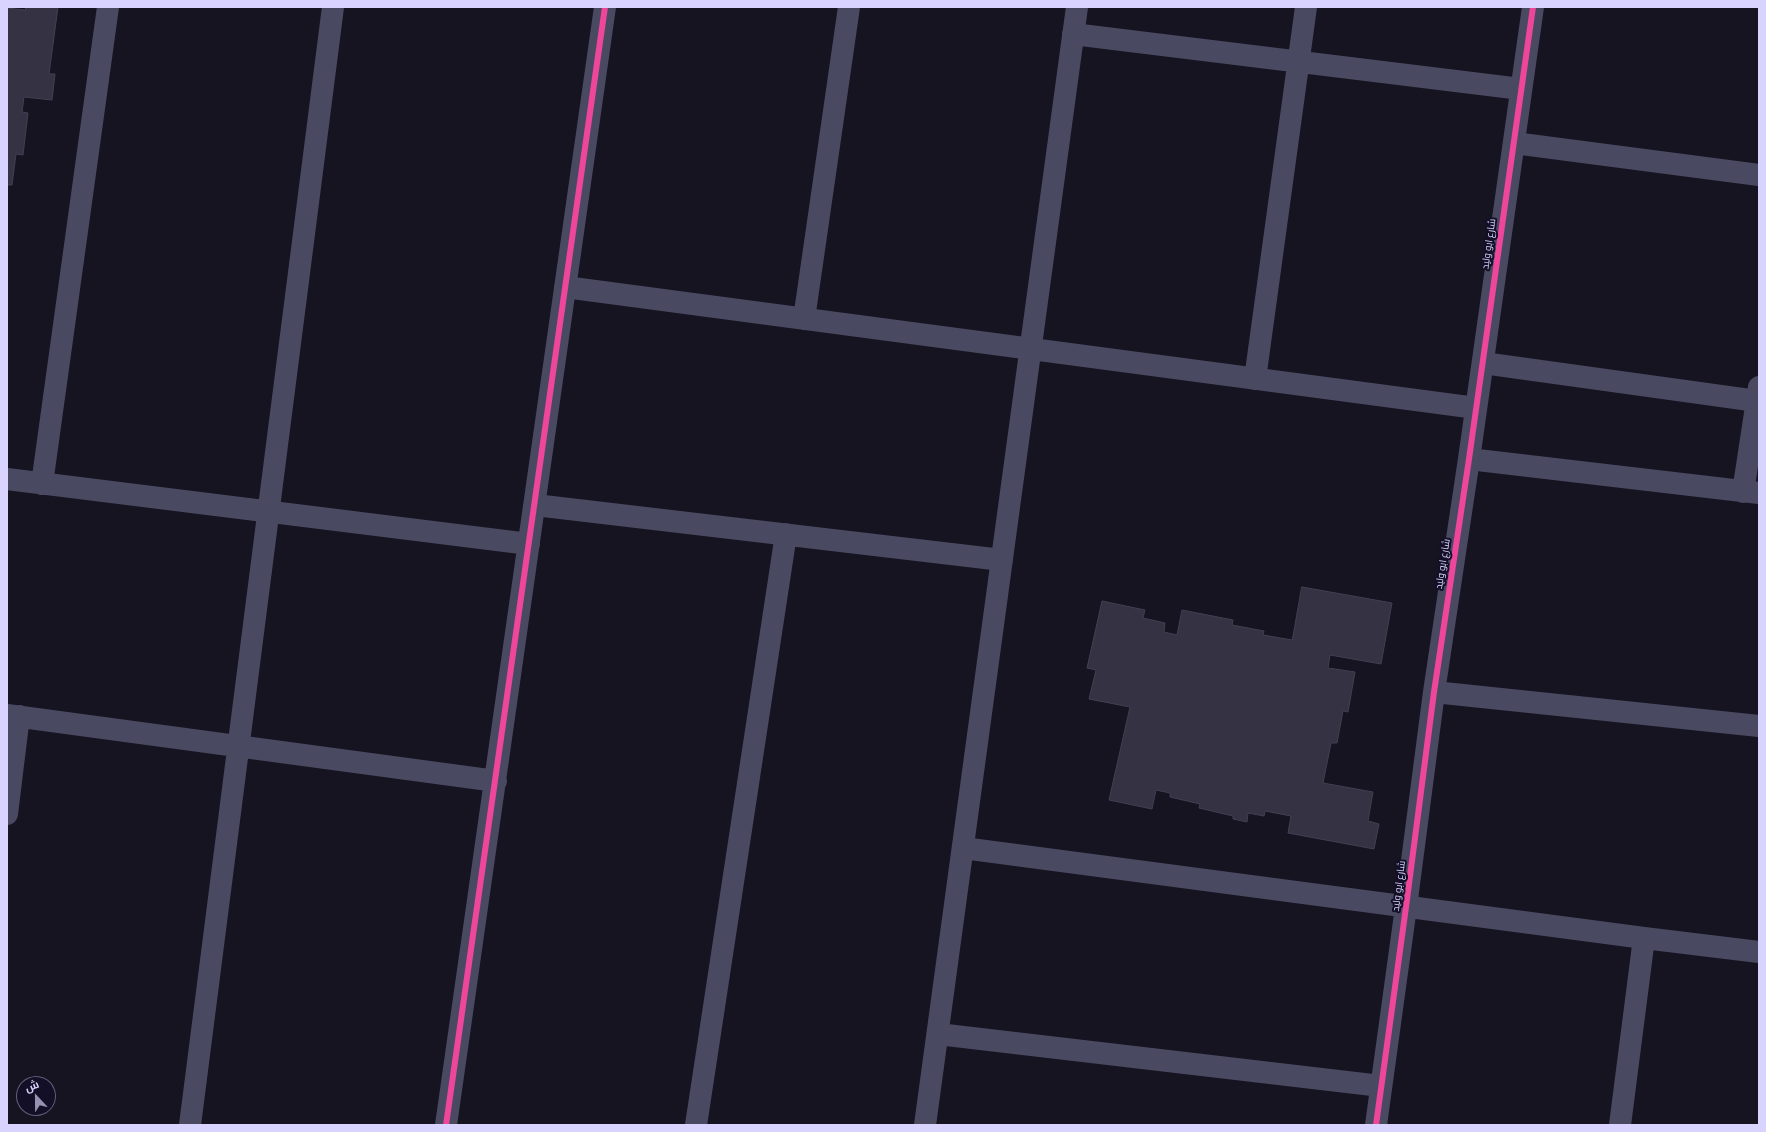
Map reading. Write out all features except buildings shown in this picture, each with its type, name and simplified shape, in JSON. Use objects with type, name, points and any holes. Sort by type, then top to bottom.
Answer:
[{"type":"street","points":[[42,484],[108,7]]},
{"type":"street","points":[[190,1125],[333,7]]},
{"type":"street","points":[[446,1125],[605,7]]},
{"type":"street","points":[[804,319],[849,7]]},
{"type":"street","points":[[925,1125],[1077,7]]},
{"type":"street","points":[[1254,379],[1306,7]]},
{"type":"street","name":"شارع ابو وليد","points":[[1376,1125],[1434,692],[1483,363],[1533,7]]},
{"type":"street","points":[[1073,34],[1521,89]]},
{"type":"street","points":[[1514,143],[1759,176]]},
{"type":"street","points":[[565,287],[1476,408]]},
{"type":"street","points":[[1469,459],[1751,493],[1758,394],[1483,363]]},
{"type":"street","points":[[7,479],[529,544]]},
{"type":"street","points":[[534,505],[1002,560]]},
{"type":"street","points":[[696,1125],[786,534]]},
{"type":"street","points":[[1434,692],[1759,726]]},
{"type":"street","points":[[7,814],[13,716],[496,780]]},
{"type":"street","points":[[963,848],[1759,952]]},
{"type":"street","points":[[1620,1125],[1644,938]]},
{"type":"street","points":[[938,1034],[1381,1086]]},
{"type":"cycle path","points":[[446,1125],[605,7]]},
{"type":"cycle path","points":[[1376,1125],[1434,692],[1469,459],[1533,7]]}]
